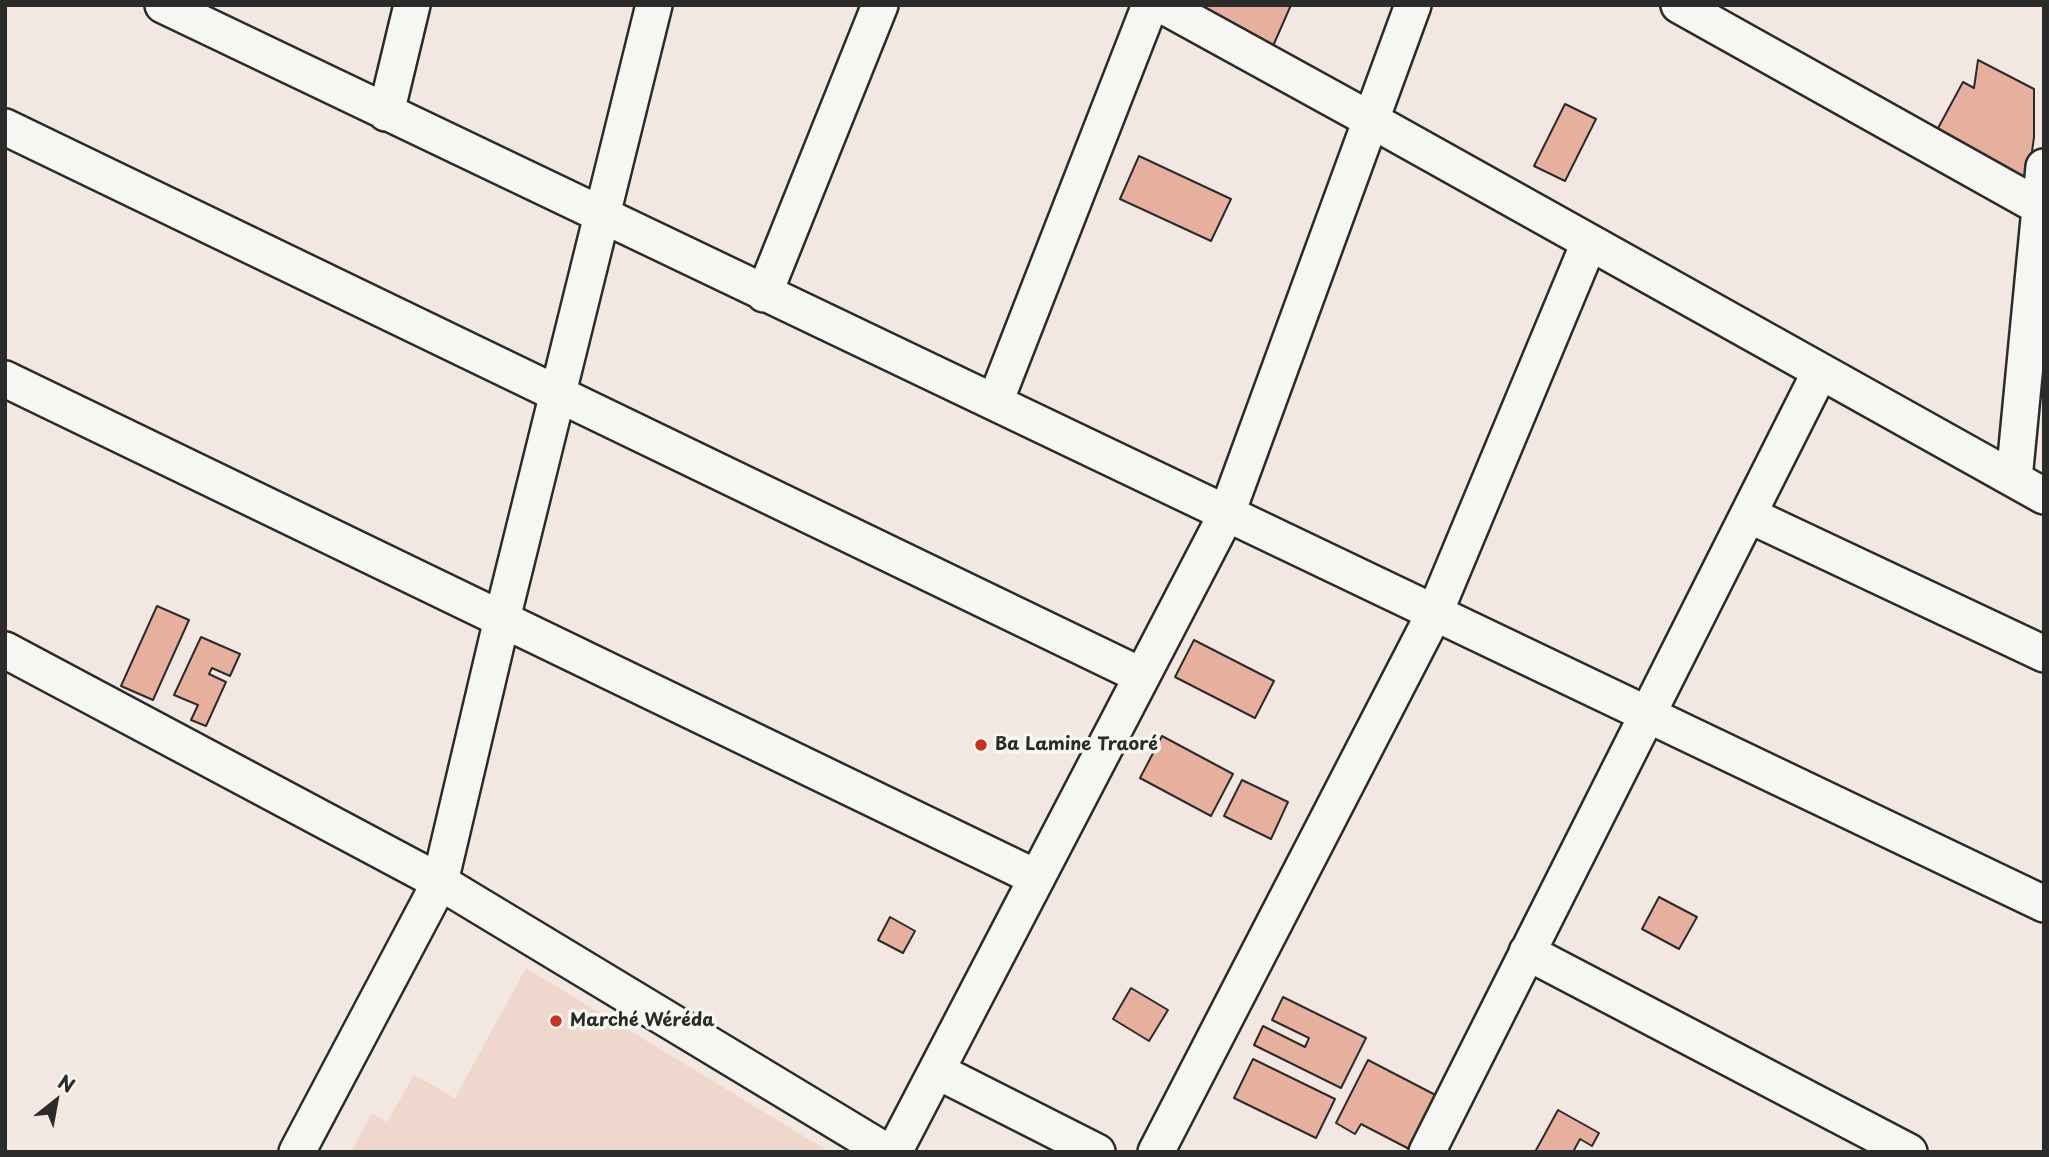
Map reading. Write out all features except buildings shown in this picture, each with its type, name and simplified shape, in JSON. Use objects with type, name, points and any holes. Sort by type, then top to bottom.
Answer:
[{"type":"street","points":[[163,5],[2044,904]]},
{"type":"street","points":[[386,113],[412,5]]},
{"type":"street","points":[[297,1152],[440,883],[502,619],[654,5]]},
{"type":"street","points":[[764,294],[880,5]]},
{"type":"street","points":[[995,402],[1150,5]]},
{"type":"street","points":[[1162,5],[2044,496]]},
{"type":"street","points":[[894,1152],[1227,513],[1413,5]]},
{"type":"street","points":[[1679,5],[2040,226]]},
{"type":"street","points":[[5,127],[1142,676]]},
{"type":"street","points":[[2014,479],[2044,167]]},
{"type":"street","points":[[1156,1152],[1436,612],[1588,243]]},
{"type":"street","points":[[1427,1152],[1820,372]]},
{"type":"street","points":[[5,379],[1037,878]]},
{"type":"street","points":[[1749,514],[2044,654]]},
{"type":"street","points":[[5,650],[440,883],[887,1152]]},
{"type":"street","points":[[1527,952],[1909,1152]]},
{"type":"street","points":[[937,1070],[1097,1152]]},
{"type":"shaded area","name":"Marché Wéréda","points":[[526,968],[830,1152],[351,1152],[372,1113],[387,1122],[414,1075],[455,1098]]},
{"type":"place","name":"Ba Lamine Traoré","points":[[981,745]]},
{"type":"place","name":"Marché Wéréda","points":[[556,1021]]}]
